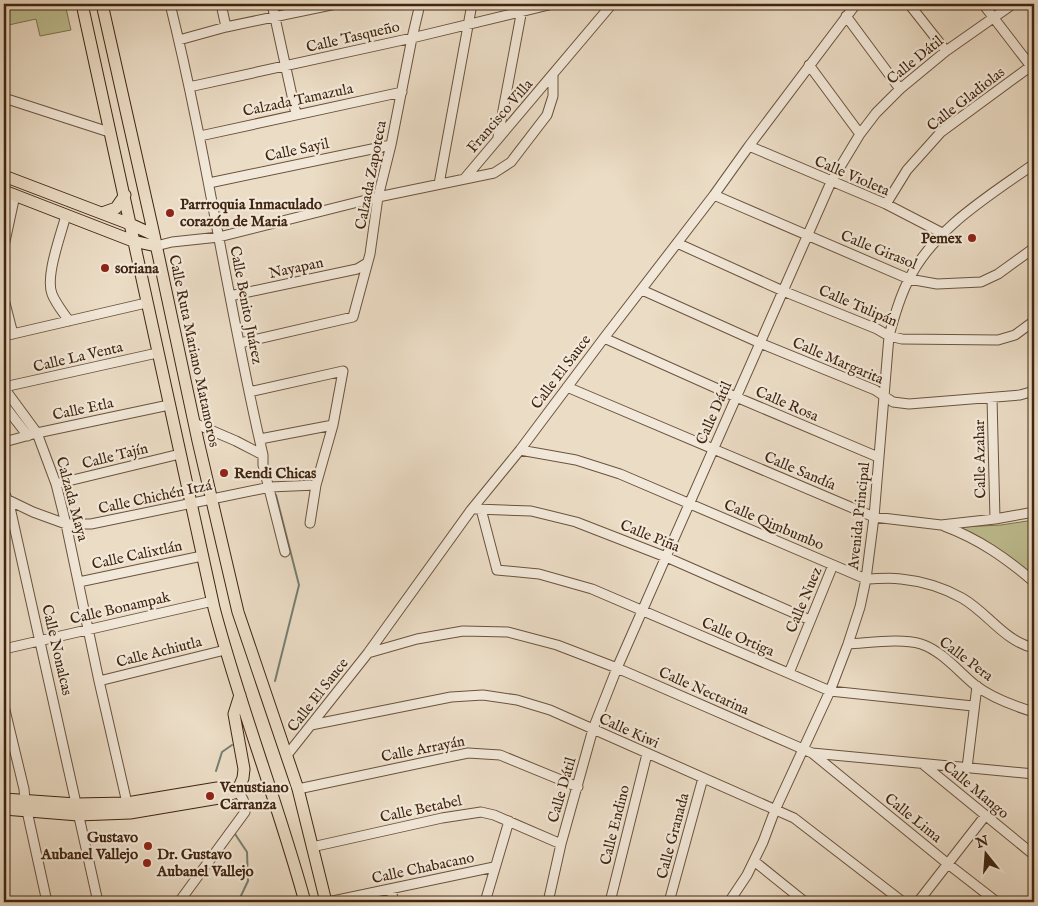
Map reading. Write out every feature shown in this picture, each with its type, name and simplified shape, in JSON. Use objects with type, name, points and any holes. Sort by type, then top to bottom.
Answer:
[{"type":"main road","points":[[82,4],[213,604],[225,650],[264,767],[305,902]]},
{"type":"main road","name":"Calle Ruta Mariano Matamoros","points":[[102,4],[194,423],[238,612],[298,790],[327,902]]},
{"type":"main road","points":[[4,176],[130,224],[155,240]]},
{"type":"main road","points":[[9,193],[133,241],[155,240]]},
{"type":"main road","points":[[102,214],[116,208],[124,195]]},
{"type":"main road","points":[[186,478],[196,476],[208,484]]},
{"type":"main road","points":[[213,604],[227,616],[238,612]]},
{"type":"main road","points":[[4,809],[26,806],[130,813],[219,798],[237,792],[243,778],[244,769],[234,714],[240,694]]},
{"type":"main road","points":[[77,810],[217,788],[237,792]]},
{"type":"main road","points":[[4,799],[26,806]]},
{"type":"street","name":"Calle Benito Juárez","points":[[170,4],[200,136],[249,392],[264,455],[263,465],[285,552]]},
{"type":"street","points":[[221,4],[226,28]]},
{"type":"street","points":[[272,4],[296,114]]},
{"type":"street","points":[[179,40],[336,4]]},
{"type":"street","name":"Calzada Zapoteca","points":[[240,343],[353,317],[370,254],[378,198],[420,4]]},
{"type":"street","points":[[439,184],[472,4]]},
{"type":"street","name":"Calle Tasqueño","points":[[189,87],[468,25],[522,8],[553,4]]},
{"type":"street","name":"Francisco Villa","points":[[465,178],[612,4]]},
{"type":"street","name":"Calle El Sauce","points":[[287,755],[368,653],[856,4]]},
{"type":"street","points":[[909,4],[946,51]]},
{"type":"street","points":[[983,4],[1032,68]]},
{"type":"street","name":"Calle Dátil","points":[[548,902],[561,844],[593,729],[617,668],[831,182],[860,134],[876,113],[900,89],[946,51],[1014,4]]},
{"type":"street","points":[[498,138],[522,8]]},
{"type":"street","points":[[846,16],[900,89]]},
{"type":"street","points":[[809,65],[860,134]]},
{"type":"street","name":"Calle Gladiolas","points":[[886,204],[907,170],[941,132],[1032,68]]},
{"type":"street","points":[[155,240],[172,242],[219,237],[378,198],[494,173],[511,162],[547,115],[553,96],[553,76]]},
{"type":"street","name":"Calzada Tamazula","points":[[200,136],[402,92]]},
{"type":"street","points":[[4,98],[109,132]]},
{"type":"street","name":"Calle Sayil","points":[[208,183],[391,145]]},
{"type":"street","name":"Calle Violeta","points":[[749,146],[886,204],[944,234]]},
{"type":"street","name":"Avenida Principal","points":[[729,902],[754,861],[775,810],[808,752],[860,607],[866,579],[874,517],[890,336],[897,307],[909,279],[928,250],[971,210],[1033,168]]},
{"type":"street","points":[[4,246],[9,193]]},
{"type":"street","name":"Calle Girasol","points":[[714,195],[909,279],[937,284],[981,282],[998,274],[1034,248]]},
{"type":"street","points":[[66,215],[50,273],[50,284],[58,305],[69,321]]},
{"type":"street","name":"Calle Tulipán","points":[[677,243],[783,291],[878,329],[890,336],[902,339],[998,340],[1015,335],[1034,321]]},
{"type":"street","name":"Nayapan","points":[[230,296],[356,269],[367,263]]},
{"type":"street","name":"Calle Margarita","points":[[642,290],[760,343],[875,390],[893,402],[908,404],[992,398],[1020,395],[1034,391]]},
{"type":"street","points":[[4,299],[8,335],[146,302]]},
{"type":"street","name":"Calle Rosa","points":[[604,338],[736,397],[878,457]]},
{"type":"street","name":"Calle La Venta","points":[[4,388],[157,353]]},
{"type":"street","points":[[249,392],[344,371],[333,425],[316,485],[310,523]]},
{"type":"street","name":"Calle Sandía","points":[[567,387],[874,517],[941,525],[995,520],[1034,512]]},
{"type":"street","name":"Calzada Maya","points":[[4,388],[32,435],[56,484],[127,803]]},
{"type":"street","name":"Calle Azahar","points":[[992,398],[995,520]]},
{"type":"street","name":"Calzada Maya","points":[[4,405],[32,435]]},
{"type":"street","name":"Calle Etla","points":[[4,442],[169,405]]},
{"type":"street","points":[[194,423],[264,455]]},
{"type":"street","points":[[260,439],[333,425]]},
{"type":"street","name":"Calle Qimbumbo","points":[[520,450],[576,460],[620,474],[866,579],[900,579],[937,587],[963,599],[1006,635],[1034,648]]},
{"type":"street","name":"Calle Tajín","points":[[56,484],[180,454]]},
{"type":"street","name":"Calle Chichén Itzá","points":[[5,497],[33,512],[66,524],[91,524],[270,487],[316,485]]},
{"type":"street","name":"Calle Nonalcas","points":[[5,497],[41,641],[98,902]]},
{"type":"street","name":"Calle Piña","points":[[476,509],[531,511],[576,522],[666,557],[810,620]]},
{"type":"street","name":"Calle Ortiga","points":[[476,509],[497,570],[539,574],[592,589],[830,690],[973,706]]},
{"type":"street","points":[[941,525],[977,541],[1015,566],[1034,582]]},
{"type":"street","name":"Calle Calixtlán","points":[[79,582],[202,556]]},
{"type":"street","name":"Calle Nuez","points":[[789,673],[833,565]]},
{"type":"street","name":"Calle Bonampak","points":[[4,649],[89,628],[213,604]]},
{"type":"street","name":"Calle Nectarina","points":[[368,653],[417,639],[463,631],[508,632],[557,645],[617,668],[808,752],[924,765],[1034,774]]},
{"type":"street","name":"Calle Pera","points":[[848,644],[919,643],[945,658],[977,686],[995,696],[1034,712]]},
{"type":"street","name":"Calle Achiutla","points":[[99,681],[225,650]]},
{"type":"street","points":[[967,768],[973,706],[977,686]]},
{"type":"street","name":"Calle Kiwi","points":[[312,725],[451,697],[484,695],[518,700],[550,710],[794,818],[903,902]]},
{"type":"street","points":[[4,706],[24,789],[47,902]]},
{"type":"street","name":"Calle Lima","points":[[808,752],[997,902]]},
{"type":"street","name":"Calle Arrayán","points":[[298,790],[468,753],[500,755],[578,787]]},
{"type":"street","name":"Calle Endino","points":[[610,902],[647,754]]},
{"type":"street","name":"Calle Mango","points":[[924,765],[1034,855]]},
{"type":"street","name":"Calle Granada","points":[[669,902],[703,778]]},
{"type":"street","points":[[179,902],[245,812],[242,796],[237,792]]},
{"type":"street","name":"Calle Betabel","points":[[312,847],[467,813],[481,812],[509,821],[561,844]]},
{"type":"street","points":[[918,902],[985,816]]},
{"type":"street","points":[[485,902],[509,821]]},
{"type":"street","points":[[754,861],[805,902]]},
{"type":"street","name":"Calle Chabacano","points":[[327,902],[494,867]]},
{"type":"street","points":[[391,890],[394,902]]},
{"type":"green space","points":[[4,4],[65,4],[71,30],[40,36],[36,19],[4,26]]},
{"type":"green space","points":[[1034,520],[1034,585],[961,527],[1001,525]]},
{"type":"waterway","points":[[275,681],[299,585],[276,495]]},
{"type":"waterway","points":[[216,771],[222,752],[232,745]]},
{"type":"waterway","points":[[235,834],[247,852],[248,881],[238,902]]},
{"type":"place","name":"Parrroquia Inmaculado corazón de Maria","points":[[170,213]]},
{"type":"place","name":"Pemex","points":[[972,238]]},
{"type":"place","name":"soriana","points":[[105,268]]},
{"type":"place","name":"Rendi Chicas","points":[[224,473]]},
{"type":"place","name":"Venustiano Carranza","points":[[210,796]]},
{"type":"place","name":"Gustavo Aubanel Vallejo","points":[[148,846]]},
{"type":"place","name":"Dr. Gustavo Aubanel Vallejo","points":[[147,863]]}]
